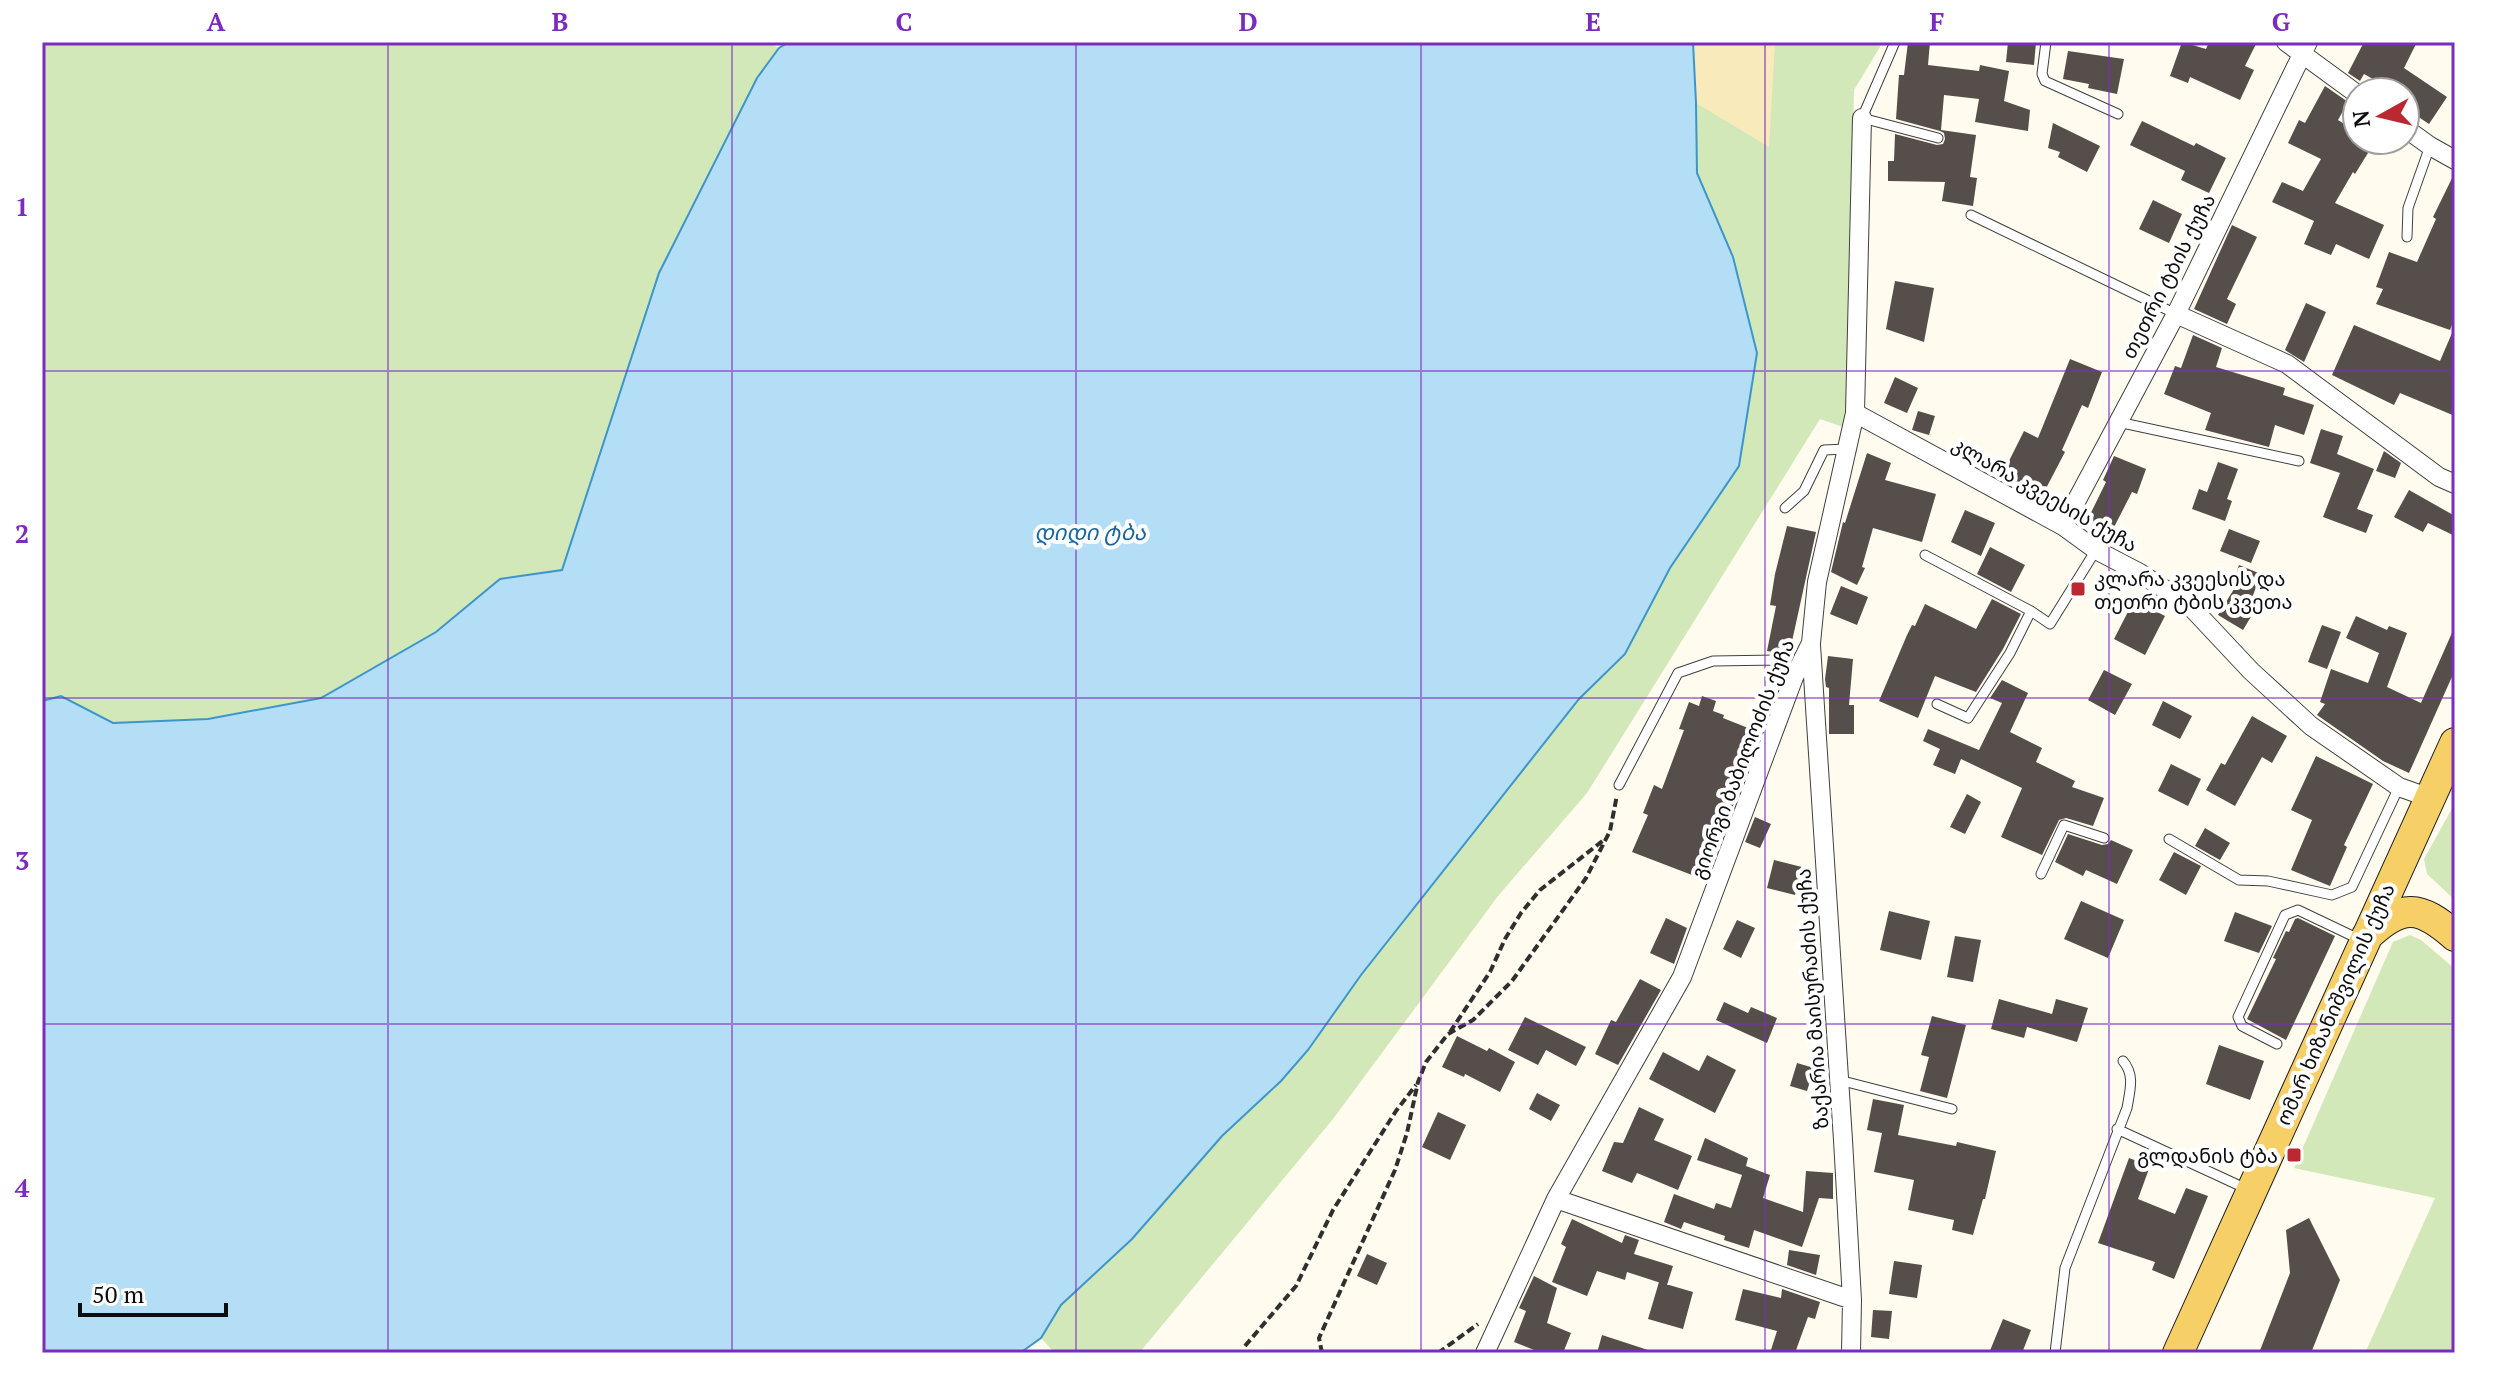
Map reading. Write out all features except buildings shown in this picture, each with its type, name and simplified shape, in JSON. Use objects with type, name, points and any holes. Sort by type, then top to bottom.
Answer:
[{"type":"main road","name":"ომარ ხიზანიშვილის ქუჩა","points":[[2178,1353],[2404,852],[2451,763]]},
{"type":"main road","points":[[2404,852],[2409,881],[2445,927]]},
{"type":"main road","points":[[2365,939],[2386,919],[2401,913],[2445,927]]},
{"type":"street","points":[[2286,42],[2304,48],[2341,80]]},
{"type":"street","name":"თეთრი ტბის ქუჩა","points":[[2063,526],[2176,314],[2304,48]]},
{"type":"street","name":"გიორგი ბაბილოძის ქუჩა","points":[[1485,1353],[1556,1199],[1682,977],[1794,677],[1811,643],[1817,582],[1855,413],[1862,118]]},
{"type":"street","points":[[2421,140],[2455,160]]},
{"type":"street","points":[[2176,314],[2287,364],[2439,477],[2455,484]]},
{"type":"street","name":"კლარა კვეესის ქუჩა","points":[[1855,413],[2063,526],[2096,550],[2140,573],[2190,606],[2251,671],[2311,726],[2399,787],[2430,798]]},
{"type":"street","name":"ზაქარია მაისურაძის ქუჩა","points":[[1811,643],[1852,1300],[1851,1353]]},
{"type":"street","points":[[1556,1199],[1852,1300]]},
{"type":"lane","name":"გიორგი ბაბილოძის ქუჩა","points":[[1862,118],[1895,42]]},
{"type":"lane","points":[[2046,42],[2042,74],[2045,81],[2118,114]]},
{"type":"lane","points":[[1862,118],[1938,138]]},
{"type":"lane","points":[[2407,237],[2408,208],[2430,146]]},
{"type":"lane","points":[[1971,215],[2176,314]]},
{"type":"lane","points":[[2118,422],[2299,461]]},
{"type":"lane","points":[[1785,508],[1804,491],[1824,450],[1847,449]]},
{"type":"lane","points":[[1925,555],[2050,624],[2096,550]]},
{"type":"lane","points":[[1937,704],[1968,718],[2010,653],[2031,611]]},
{"type":"lane","points":[[1619,785],[1678,673],[1713,661],[1777,660],[1794,677]]},
{"type":"lane","points":[[2169,839],[2239,880],[2268,881],[2332,895],[2352,887],[2399,787]]},
{"type":"lane","points":[[2041,874],[2064,825],[2104,838]]},
{"type":"lane","points":[[2277,1044],[2242,1026],[2238,1017],[2285,915],[2298,910],[2365,939]]},
{"type":"lane","points":[[2055,1353],[2065,1268],[2127,1108],[2131,1070],[2123,1061]]},
{"type":"lane","points":[[1839,1080],[1952,1109]]},
{"type":"lane","points":[[2117,1129],[2251,1191]]},
{"type":"path","points":[[1448,1034],[1473,1020],[1512,981],[1586,878],[1607,838],[1619,785]]},
{"type":"path","points":[[1322,1353],[1319,1338],[1395,1170],[1426,1062],[1490,972],[1521,913],[1540,890],[1607,838]]},
{"type":"path","points":[[1245,1346],[1296,1286],[1333,1210],[1418,1082]]},
{"type":"path","points":[[1438,1353],[1508,1303]]},
{"type":"green space","points":[[42,42],[768,42],[779,48],[757,78],[659,273],[562,570],[500,579],[436,632],[321,698],[208,719],[113,723],[61,696],[42,701]]},
{"type":"green space","points":[[1693,42],[1883,42],[1854,90],[1848,387],[1843,427],[1820,419],[1587,793],[1498,896],[1333,1119],[1140,1352],[1055,1353],[1041,1338],[1061,1305],[1132,1239],[1222,1136],[1281,1081],[1308,1050],[1361,975],[1579,699],[1625,654],[1670,568],[1733,257],[1697,173]]},
{"type":"green space","points":[[2455,803],[2455,900],[2427,874],[2424,859]]},
{"type":"green space","points":[[2410,935],[2421,940],[2455,969],[2455,1353],[2365,1353],[2435,1198],[2294,1168],[2393,942]]},
{"type":"sand","points":[[1693,42],[1775,42],[1769,147],[1696,103]]},
{"type":"water","name":"დიდი ტბა","points":[[789,42],[1693,42],[1697,173],[1733,257],[1757,353],[1739,466],[1670,568],[1625,654],[1579,699],[1361,975],[1308,1050],[1281,1081],[1222,1136],[1132,1239],[1061,1305],[1041,1338],[1020,1353],[42,1353],[42,701],[61,696],[113,723],[208,719],[321,698],[436,632],[500,579],[562,570],[659,273],[757,78],[779,48]]},
{"type":"place","name":"კლარა კვეესის და თეთრი ტბის კვეთა","points":[[2078,589]]},
{"type":"place","name":"გლდანის ტბა","points":[[2294,1155]]}]
